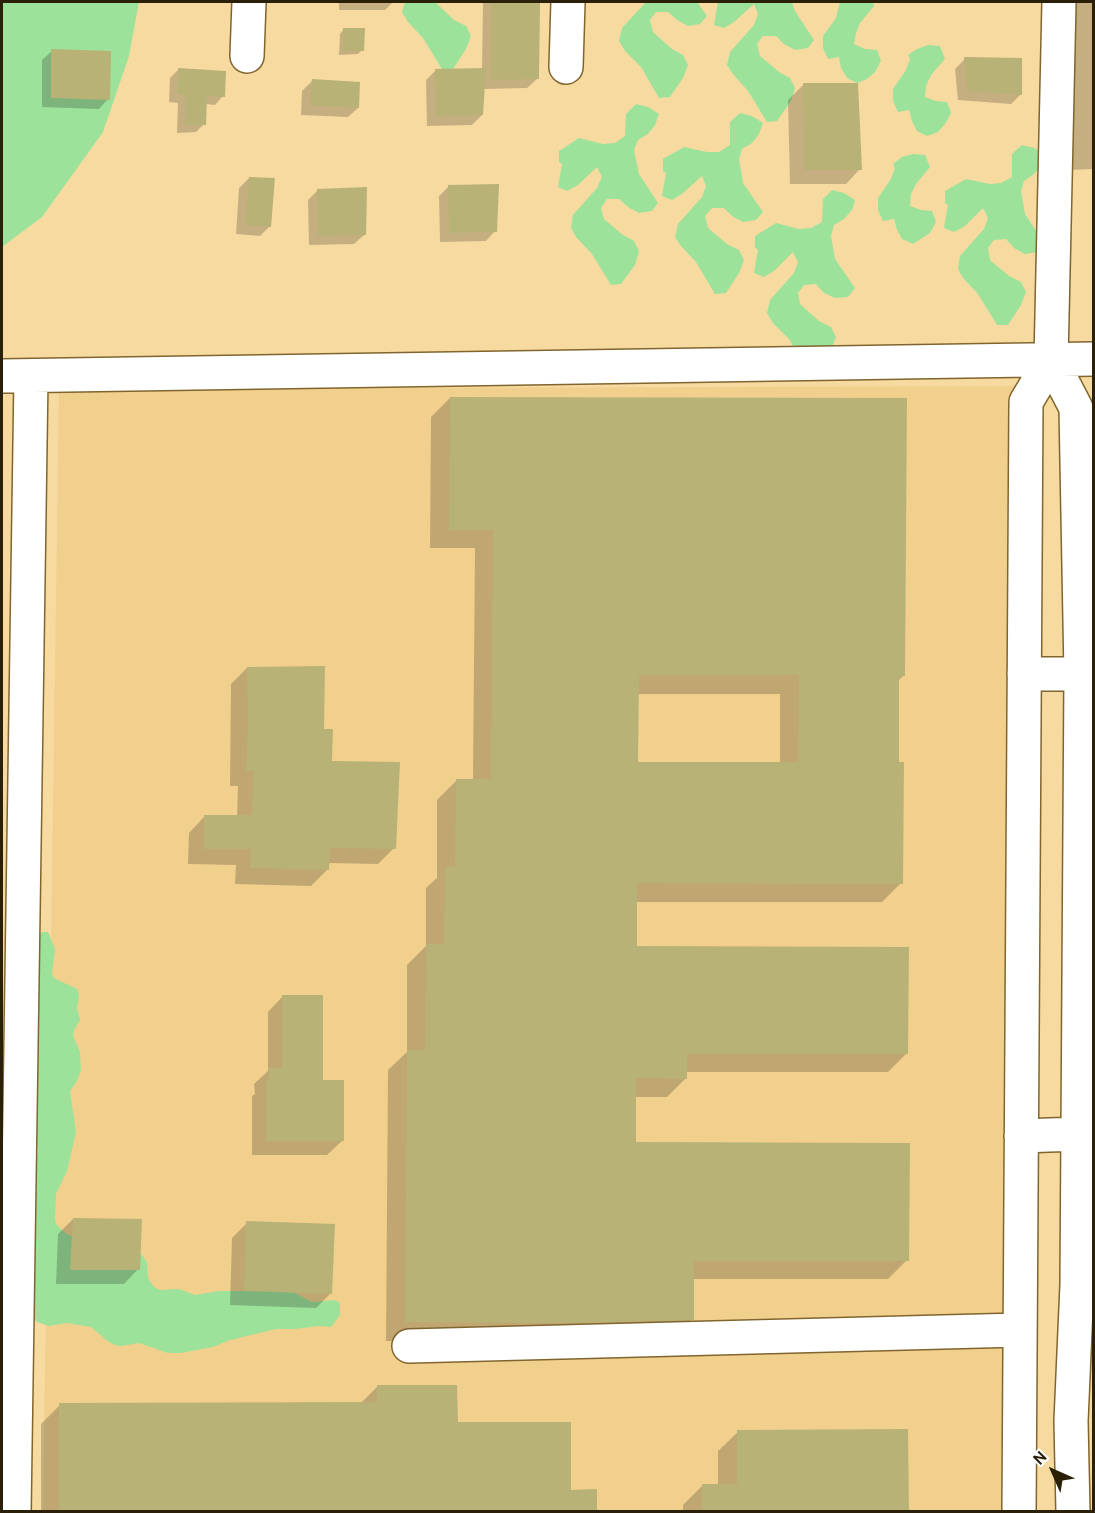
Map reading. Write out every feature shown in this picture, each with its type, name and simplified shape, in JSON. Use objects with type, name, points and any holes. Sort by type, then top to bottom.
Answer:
[{"type":"street","points":[[247,56],[249,2]]},
{"type":"street","points":[[566,67],[568,2]]},
{"type":"street","points":[[1019,1512],[1026,402],[1051,360],[1059,2]]},
{"type":"street","points":[[14,1512],[16,376],[1094,359]]},
{"type":"street","points":[[1051,360],[1085,408],[1086,984],[1078,1134],[1085,1285],[1071,1421],[1074,1512]]},
{"type":"street","points":[[1024,674],[1087,674]]},
{"type":"street","points":[[1021,1136],[1078,1134]]},
{"type":"street","points":[[409,1346],[1019,1330]]},
{"type":"street","points":[[1019,1384],[1071,1421]]},
{"type":"shaded area","points":[[1014,386],[1002,1511],[43,1512],[59,389]]},
{"type":"green space","points":[[2,2],[139,2],[129,56],[103,132],[42,217],[2,247]]},
{"type":"green space","points":[[405,2],[435,2],[454,20],[466,26],[471,36],[466,49],[453,69],[442,69],[423,38],[408,22],[402,12]]},
{"type":"green space","points":[[646,2],[697,2],[707,16],[700,24],[688,26],[668,12],[656,12],[650,20],[653,32],[672,49],[683,55],[688,65],[683,78],[670,97],[659,98],[641,67],[625,51],[619,41],[622,28]]},
{"type":"green space","points":[[718,2],[792,2],[795,11],[814,40],[808,48],[795,50],[776,36],[763,36],[757,44],[760,56],[790,78],[795,88],[791,101],[777,121],[767,122],[748,91],[727,65],[730,52],[754,25],[758,14],[754,4],[724,28],[714,25]]},
{"type":"green space","points":[[840,2],[873,2],[874,6],[860,23],[854,44],[865,49],[877,50],[881,61],[875,72],[867,79],[857,83],[847,78],[841,68],[839,57],[828,59],[823,48],[823,36],[836,18]]},
{"type":"green space","points":[[928,45],[940,46],[945,59],[931,75],[926,86],[925,97],[947,102],[951,113],[938,132],[927,136],[917,131],[909,110],[898,112],[893,101],[893,89],[906,70],[910,59],[908,55]]},
{"type":"green space","points":[[636,104],[648,107],[659,114],[655,125],[648,134],[638,140],[634,150],[639,174],[658,203],[652,211],[639,213],[619,199],[607,199],[601,208],[604,219],[634,241],[639,251],[635,265],[621,284],[611,285],[592,254],[571,228],[573,215],[597,188],[602,177],[597,167],[578,185],[567,191],[558,187],[562,164],[559,162],[559,151],[579,138],[603,144],[615,143],[625,136],[626,114]]},
{"type":"green space","points":[[740,113],[752,116],[763,123],[752,143],[742,149],[739,159],[743,183],[763,212],[756,220],[743,222],[724,208],[712,208],[705,216],[708,228],[727,244],[739,250],[744,260],[739,273],[726,293],[715,294],[696,262],[675,237],[678,224],[702,197],[706,186],[702,176],[672,200],[662,196],[666,173],[663,171],[663,159],[684,147],[719,152],[730,145],[730,122]]},
{"type":"green space","points":[[1022,145],[1034,148],[1045,155],[1042,165],[1024,181],[1021,191],[1025,214],[1045,244],[1038,252],[1025,254],[1014,248],[1006,239],[994,240],[988,248],[990,260],[1009,276],[1021,282],[1026,292],[1021,305],[1008,325],[997,325],[978,294],[958,269],[960,256],[984,229],[988,218],[983,208],[965,226],[954,232],[944,228],[948,205],[945,203],[945,191],[966,179],[990,184],[1001,183],[1012,177],[1012,154]]},
{"type":"green space","points":[[913,154],[925,155],[930,167],[916,184],[911,194],[910,206],[932,211],[936,222],[930,233],[913,244],[902,239],[894,219],[883,221],[878,210],[878,198],[891,179],[895,168],[893,164],[902,157]]},
{"type":"green space","points":[[832,190],[844,193],[855,200],[852,210],[834,225],[831,236],[835,259],[855,288],[848,297],[835,298],[824,293],[816,284],[804,285],[798,293],[800,304],[819,321],[831,327],[836,337],[831,350],[807,370],[789,339],[773,323],[767,313],[770,300],[794,273],[798,262],[793,252],[774,271],[764,277],[754,273],[758,250],[755,247],[755,236],[776,223],[799,229],[811,228],[822,222],[823,199]]},
{"type":"green space","points":[[42,932],[48,932],[55,949],[52,973],[54,978],[77,989],[79,995],[77,1008],[80,1020],[73,1036],[80,1052],[81,1070],[70,1091],[76,1132],[67,1171],[56,1194],[56,1224],[64,1232],[93,1248],[139,1251],[147,1262],[148,1278],[154,1287],[160,1290],[179,1289],[195,1295],[219,1291],[291,1291],[312,1302],[335,1300],[340,1303],[340,1315],[331,1327],[276,1329],[230,1340],[213,1347],[168,1353],[139,1343],[115,1345],[91,1327],[67,1323],[49,1326],[33,1318],[30,1183],[38,1146],[33,1127],[36,954],[39,936]]},
{"type":"building","points":[[491,2],[540,2],[539,79],[491,80]]},
{"type":"building","points":[[343,28],[365,28],[364,51],[343,51]]},
{"type":"building","points":[[51,49],[111,51],[110,100],[51,98]]},
{"type":"building","points":[[964,57],[1022,58],[1022,95],[967,91]]},
{"type":"building","points":[[178,68],[226,71],[225,97],[207,96],[206,125],[185,125],[185,95],[177,94]]},
{"type":"building","points":[[486,68],[483,115],[436,117],[435,69]]},
{"type":"building","points":[[312,79],[360,82],[359,108],[310,105]]},
{"type":"building","points":[[803,83],[858,83],[862,170],[804,170]]},
{"type":"building","points":[[249,177],[275,178],[271,227],[245,225]]},
{"type":"building","points":[[499,184],[497,232],[449,233],[448,185]]},
{"type":"building","points":[[367,187],[366,235],[318,236],[317,189]]},
{"type":"building","points":[[450,397],[907,398],[905,676],[899,676],[899,762],[904,762],[903,884],[637,883],[637,946],[909,947],[908,1054],[687,1054],[687,1079],[636,1078],[636,1142],[910,1143],[909,1261],[694,1261],[694,1320],[580,1323],[405,1322],[407,1050],[425,1050],[426,944],[444,944],[445,867],[455,867],[456,779],[491,779],[493,530],[449,530]],"holes":[[[639,675],[799,675],[798,762],[638,762]]]},
{"type":"building","points":[[325,666],[324,729],[333,729],[332,761],[400,762],[396,849],[330,848],[329,870],[250,868],[251,849],[204,849],[204,815],[252,815],[253,771],[246,771],[247,667]]},
{"type":"building","points":[[282,995],[323,995],[323,1080],[344,1080],[344,1141],[266,1141],[268,1068],[282,1068]]},
{"type":"building","points":[[73,1218],[142,1219],[140,1270],[70,1270]]},
{"type":"building","points":[[246,1221],[335,1224],[332,1294],[244,1291]]},
{"type":"building","points":[[377,1385],[457,1385],[458,1422],[571,1422],[571,1490],[597,1489],[597,1512],[59,1512],[59,1403],[377,1402]]},
{"type":"building","points":[[908,1429],[909,1512],[702,1512],[702,1484],[737,1484],[737,1430]]}]
